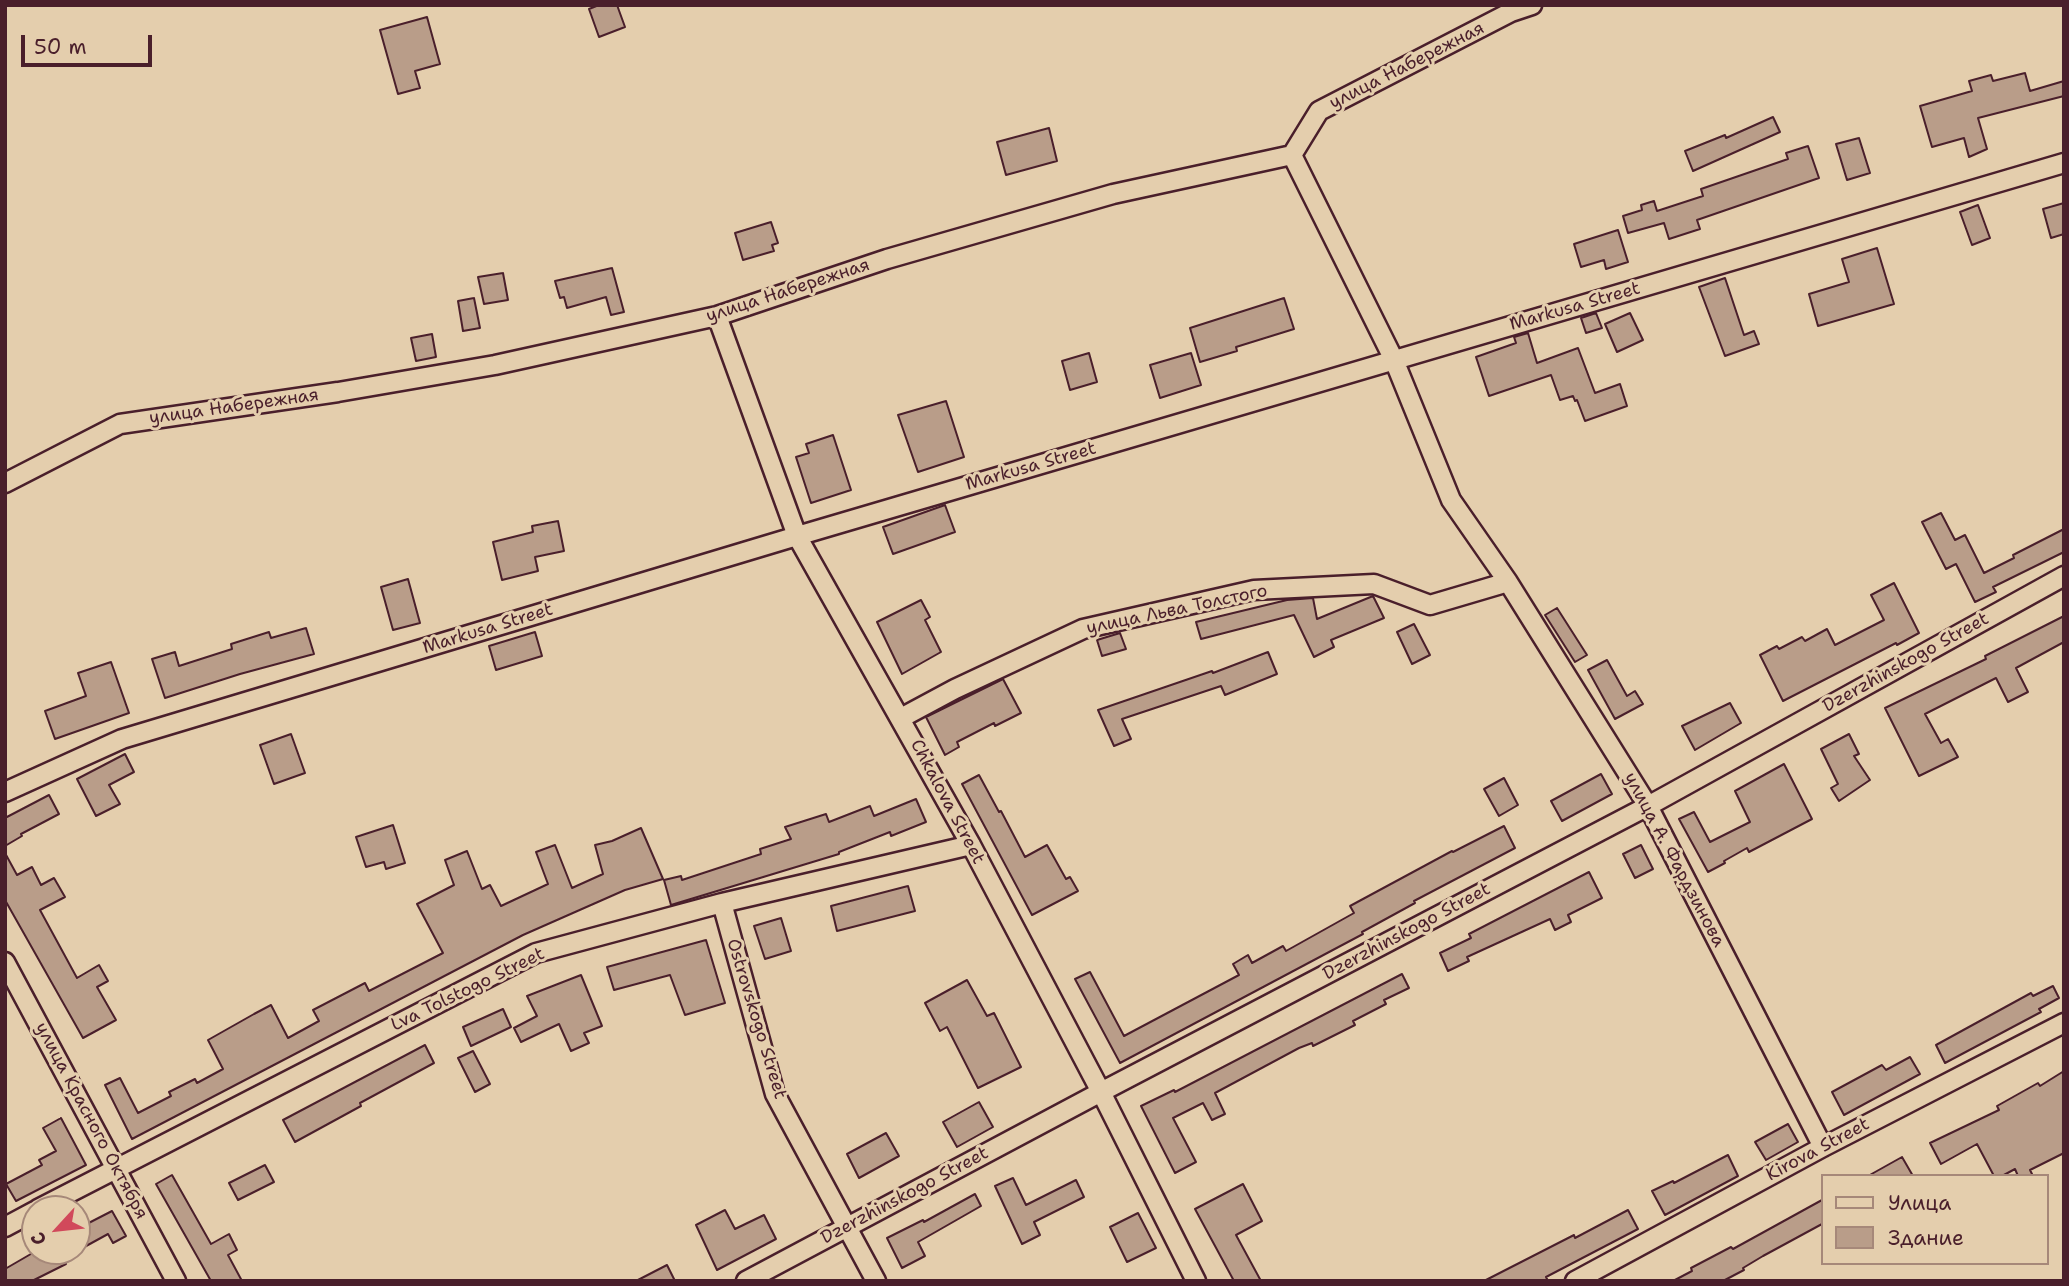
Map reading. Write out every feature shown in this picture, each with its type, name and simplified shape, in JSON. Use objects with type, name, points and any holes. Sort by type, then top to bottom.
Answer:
[{"type":"street","name":"улица Набережная","points":[[5,483],[120,424],[338,392],[495,365],[717,316],[887,259],[1113,194],[1292,155],[1319,111],[1511,12],[1532,5]]},
{"type":"street","name":"улица А. Фардзинова","points":[[1292,155],[1394,360],[1451,500],[1508,582],[1648,806],[1823,1147]]},
{"type":"street","name":"Markusa Street","points":[[5,792],[122,739],[797,536],[2064,163]]},
{"type":"street","name":"Chkalova Street","points":[[717,316],[797,536],[971,845],[1101,1092],[1196,1281]]},
{"type":"street","name":"Dzerzhinskogo Street","points":[[746,1281],[1648,806],[2064,576]]},
{"type":"street","name":"улица Льва Толстого","points":[[901,718],[955,689],[1083,629],[1254,590],[1374,584],[1430,605],[1508,582]]},
{"type":"street","name":"Lva Tolstogo Street","points":[[65,1195],[537,953],[722,903],[971,845]]},
{"type":"street","name":"Ostrovskogo Street","points":[[722,903],[775,1094],[876,1281]]},
{"type":"street","name":"улица Красного Октября","points":[[5,962],[176,1281]]},
{"type":"street","name":"Kirova Street","points":[[1575,1281],[1823,1147],[2064,1023]]},
{"type":"street","name":"Lva Tolstogo Street","points":[[5,1227],[21,1218]]},
{"type":"building","points":[[599,5],[617,5],[625,27],[599,37],[589,9]]},
{"type":"building","points":[[427,17],[440,64],[415,71],[420,88],[398,94],[380,30]]},
{"type":"building","points":[[2025,73],[2030,91],[2064,81],[2064,96],[1978,118],[1987,149],[1969,157],[1964,138],[1932,147],[1920,106],[1972,91],[1969,81],[1991,75],[1993,81]]},
{"type":"building","points":[[1773,117],[1780,132],[1693,171],[1685,151],[1725,135],[1726,138]]},
{"type":"building","points":[[1049,128],[1057,161],[1006,175],[997,142]]},
{"type":"building","points":[[1859,138],[1870,173],[1847,180],[1836,144]]},
{"type":"building","points":[[1808,146],[1819,178],[1697,220],[1700,229],[1669,239],[1664,223],[1628,233],[1623,216],[1642,210],[1641,205],[1654,201],[1657,211],[1703,196],[1701,189],[1788,159],[1786,153]]},
{"type":"building","points":[[2064,203],[2064,234],[2051,238],[2043,209]]},
{"type":"building","points":[[1978,205],[1990,238],[1972,245],[1960,212]]},
{"type":"building","points":[[771,222],[778,243],[772,245],[774,251],[743,260],[735,233]]},
{"type":"building","points":[[1618,230],[1628,262],[1606,269],[1604,260],[1581,267],[1574,244]]},
{"type":"building","points":[[1877,248],[1894,304],[1818,326],[1809,294],[1849,282],[1842,259]]},
{"type":"building","points":[[612,268],[624,312],[611,315],[606,297],[567,308],[564,297],[560,298],[555,281]]},
{"type":"building","points":[[503,273],[508,300],[484,304],[478,277]]},
{"type":"building","points":[[1725,278],[1744,335],[1754,331],[1759,344],[1725,356],[1699,287]]},
{"type":"building","points":[[474,298],[480,328],[463,331],[458,301]]},
{"type":"building","points":[[1284,298],[1294,329],[1236,347],[1237,351],[1200,362],[1190,328]]},
{"type":"building","points":[[1596,313],[1602,328],[1586,333],[1581,318]]},
{"type":"building","points":[[1630,313],[1643,340],[1617,352],[1605,324]]},
{"type":"building","points":[[1528,333],[1537,363],[1578,348],[1595,393],[1620,384],[1627,406],[1585,421],[1573,396],[1560,400],[1551,375],[1489,396],[1476,357],[1516,343],[1514,337]]},
{"type":"building","points":[[432,334],[436,357],[416,361],[411,338]]},
{"type":"building","points":[[1089,353],[1097,382],[1070,390],[1062,361]]},
{"type":"building","points":[[1191,353],[1201,385],[1160,398],[1150,365]]},
{"type":"building","points":[[946,401],[964,457],[918,472],[898,415]]},
{"type":"building","points":[[833,435],[851,490],[811,503],[796,457],[809,453],[806,444]]},
{"type":"building","points":[[945,505],[955,532],[893,554],[883,527]]},
{"type":"building","points":[[1941,513],[1955,540],[1965,535],[1984,573],[2064,529],[2064,552],[1993,587],[1996,592],[1975,602],[1956,564],[1946,569],[1922,522]]},
{"type":"building","points":[[558,521],[564,551],[535,557],[538,571],[502,580],[493,542],[533,532],[532,526]]},
{"type":"building","points":[[408,579],[420,623],[393,630],[381,587]]},
{"type":"building","points":[[1894,583],[1919,633],[1783,701],[1760,655],[1802,637],[1805,641],[1827,629],[1835,645],[1884,620],[1871,595]]},
{"type":"building","points":[[1373,596],[1384,618],[1331,640],[1334,647],[1314,657],[1294,615],[1201,639],[1196,622],[1287,600],[1313,598],[1317,619]]},
{"type":"building","points":[[921,600],[930,617],[925,620],[941,652],[902,674],[877,622]]},
{"type":"building","points":[[1557,608],[1587,655],[1575,662],[1545,615]]},
{"type":"building","points":[[2064,616],[2064,642],[2016,668],[2028,692],[2008,702],[1996,678],[1925,714],[1941,743],[1948,739],[1958,757],[1919,776],[1885,708],[1986,659],[1985,656]]},
{"type":"building","points":[[1414,624],[1430,655],[1412,664],[1397,632]]},
{"type":"building","points":[[306,628],[314,654],[165,698],[152,659],[175,652],[179,666],[232,649],[231,644],[269,632],[271,638]]},
{"type":"building","points":[[535,632],[542,656],[496,670],[489,646]]},
{"type":"building","points":[[1120,633],[1126,649],[1102,656],[1097,640]]},
{"type":"building","points":[[1268,652],[1277,674],[1225,695],[1221,686],[1122,719],[1131,739],[1114,746],[1098,710],[1212,671],[1213,673]]},
{"type":"building","points":[[1607,660],[1627,696],[1635,691],[1643,704],[1615,719],[1588,670]]},
{"type":"building","points":[[111,662],[129,713],[55,739],[45,711],[86,696],[78,673]]},
{"type":"building","points":[[1003,679],[1021,713],[957,742],[959,747],[945,755],[926,717]]},
{"type":"building","points":[[1730,703],[1741,723],[1695,750],[1682,726]]},
{"type":"building","points":[[291,734],[305,773],[274,784],[260,745]]},
{"type":"building","points":[[1849,734],[1859,754],[1854,756],[1870,780],[1839,801],[1831,788],[1838,784],[1821,749]]},
{"type":"building","points":[[125,754],[134,772],[109,785],[120,804],[96,816],[77,779]]},
{"type":"building","points":[[1784,764],[1812,819],[1749,852],[1747,848],[1708,872],[1679,819],[1694,812],[1710,842],[1750,822],[1735,791]]},
{"type":"building","points":[[1601,774],[1612,794],[1562,821],[1551,801]]},
{"type":"building","points":[[979,775],[1025,857],[1047,845],[1066,879],[1070,877],[1078,891],[1032,915],[962,784]]},
{"type":"building","points":[[1504,778],[1518,805],[1499,816],[1484,789]]},
{"type":"building","points":[[49,795],[59,814],[21,834],[22,836],[5,846],[5,818]]},
{"type":"building","points":[[916,799],[926,822],[891,836],[890,832],[839,854],[671,905],[664,880],[681,876],[682,880],[761,854],[760,849],[791,839],[785,827],[826,814],[829,822],[870,806],[874,816]]},
{"type":"building","points":[[393,825],[405,863],[386,869],[384,862],[366,867],[356,837]]},
{"type":"building","points":[[1504,826],[1515,848],[1414,901],[1415,903],[1362,932],[1363,934],[1120,1063],[1075,979],[1090,972],[1124,1036],[1239,975],[1233,964],[1248,955],[1252,963],[1283,946],[1286,951],[1354,913],[1350,906]]},
{"type":"building","points":[[641,828],[663,879],[625,890],[523,935],[132,1139],[105,1085],[120,1078],[138,1113],[171,1096],[169,1092],[195,1079],[197,1083],[223,1069],[208,1040],[271,1005],[288,1038],[319,1021],[313,1010],[365,983],[369,991],[443,953],[417,904],[454,885],[445,860],[467,851],[482,889],[490,885],[501,906],[548,884],[536,852],[555,845],[572,888],[603,874],[595,845],[612,841]]},
{"type":"building","points":[[1641,845],[1653,869],[1635,878],[1623,854]]},
{"type":"building","points":[[5,853],[17,875],[32,867],[41,885],[54,878],[65,897],[40,910],[77,978],[99,965],[108,981],[97,987],[116,1020],[83,1038],[5,900]]},
{"type":"building","points":[[1589,872],[1602,898],[1568,915],[1571,922],[1555,930],[1550,919],[1467,957],[1469,961],[1448,971],[1440,953],[1471,938],[1469,934]]},
{"type":"building","points":[[908,886],[915,911],[837,931],[831,906]]},
{"type":"building","points":[[781,918],[791,951],[765,959],[754,926]]},
{"type":"building","points":[[706,940],[725,1003],[685,1015],[670,975],[614,990],[607,967]]},
{"type":"building","points":[[1402,974],[1409,988],[1384,1000],[1386,1004],[1353,1021],[1355,1025],[1313,1046],[1312,1043],[1299,1048],[1215,1093],[1225,1114],[1212,1120],[1203,1103],[1173,1118],[1196,1162],[1175,1173],[1141,1106],[1174,1090],[1175,1092]]},
{"type":"building","points":[[581,975],[602,1026],[584,1033],[589,1043],[571,1051],[559,1024],[521,1042],[514,1028],[537,1016],[527,996]]},
{"type":"building","points":[[967,980],[987,1016],[994,1013],[1021,1067],[978,1088],[947,1027],[940,1031],[925,1003]]},
{"type":"building","points":[[2053,986],[2059,998],[2039,1009],[2041,1012],[1945,1063],[1936,1045],[2031,993],[2033,996]]},
{"type":"building","points":[[503,1009],[511,1027],[471,1046],[463,1027]]},
{"type":"building","points":[[425,1045],[434,1063],[295,1142],[283,1120]]},
{"type":"building","points":[[473,1051],[490,1084],[475,1092],[458,1058]]},
{"type":"building","points":[[1910,1057],[1920,1074],[1844,1115],[1832,1092],[1882,1065],[1886,1070]]},
{"type":"building","points":[[2064,1071],[2064,1153],[2030,1170],[2032,1174],[2017,1174],[2015,1169],[2006,1174],[1993,1174],[1977,1144],[1941,1164],[1930,1143],[1999,1110],[1997,1106],[2038,1083],[2040,1086]]},
{"type":"building","points":[[979,1102],[993,1127],[957,1147],[943,1122]]},
{"type":"building","points":[[61,1118],[86,1165],[28,1195],[21,1195],[21,1198],[16,1201],[6,1184],[42,1165],[39,1160],[56,1151],[43,1128]]},
{"type":"building","points":[[1788,1124],[1798,1142],[1766,1160],[1755,1142]]},
{"type":"building","points":[[886,1133],[899,1156],[859,1178],[847,1154]]},
{"type":"building","points":[[1728,1155],[1738,1176],[1665,1215],[1652,1191],[1673,1181],[1674,1183]]},
{"type":"building","points":[[1902,1157],[1912,1174],[1872,1174]]},
{"type":"building","points":[[265,1165],[274,1182],[238,1200],[229,1183]]},
{"type":"building","points":[[172,1175],[211,1244],[229,1234],[237,1250],[228,1255],[242,1281],[211,1281],[156,1184]]},
{"type":"building","points":[[1013,1178],[1026,1205],[1076,1180],[1084,1197],[1034,1222],[1040,1235],[1022,1244],[995,1186]]},
{"type":"building","points":[[1243,1184],[1262,1221],[1236,1235],[1261,1281],[1234,1281],[1195,1209]]},
{"type":"building","points":[[975,1194],[981,1206],[918,1242],[925,1256],[902,1268],[887,1238],[923,1220],[924,1222]]},
{"type":"building","points":[[1820,1201],[1820,1225],[1763,1256],[1743,1268],[1744,1270],[1723,1281],[1673,1281],[1692,1271],[1691,1268],[1731,1247],[1733,1249]]},
{"type":"building","points":[[725,1210],[735,1229],[764,1215],[776,1239],[717,1270],[696,1225]]},
{"type":"building","points":[[1628,1210],[1638,1229],[1546,1277],[1548,1281],[1484,1281],[1574,1235],[1575,1238]]},
{"type":"building","points":[[112,1211],[126,1236],[113,1243],[108,1234],[91,1243],[91,1222]]},
{"type":"building","points":[[1138,1213],[1156,1248],[1127,1262],[1110,1227]]},
{"type":"building","points":[[21,1260],[21,1265],[64,1265],[32,1281],[5,1281],[5,1269]]},
{"type":"building","points":[[667,1265],[675,1281],[636,1281]]}]
